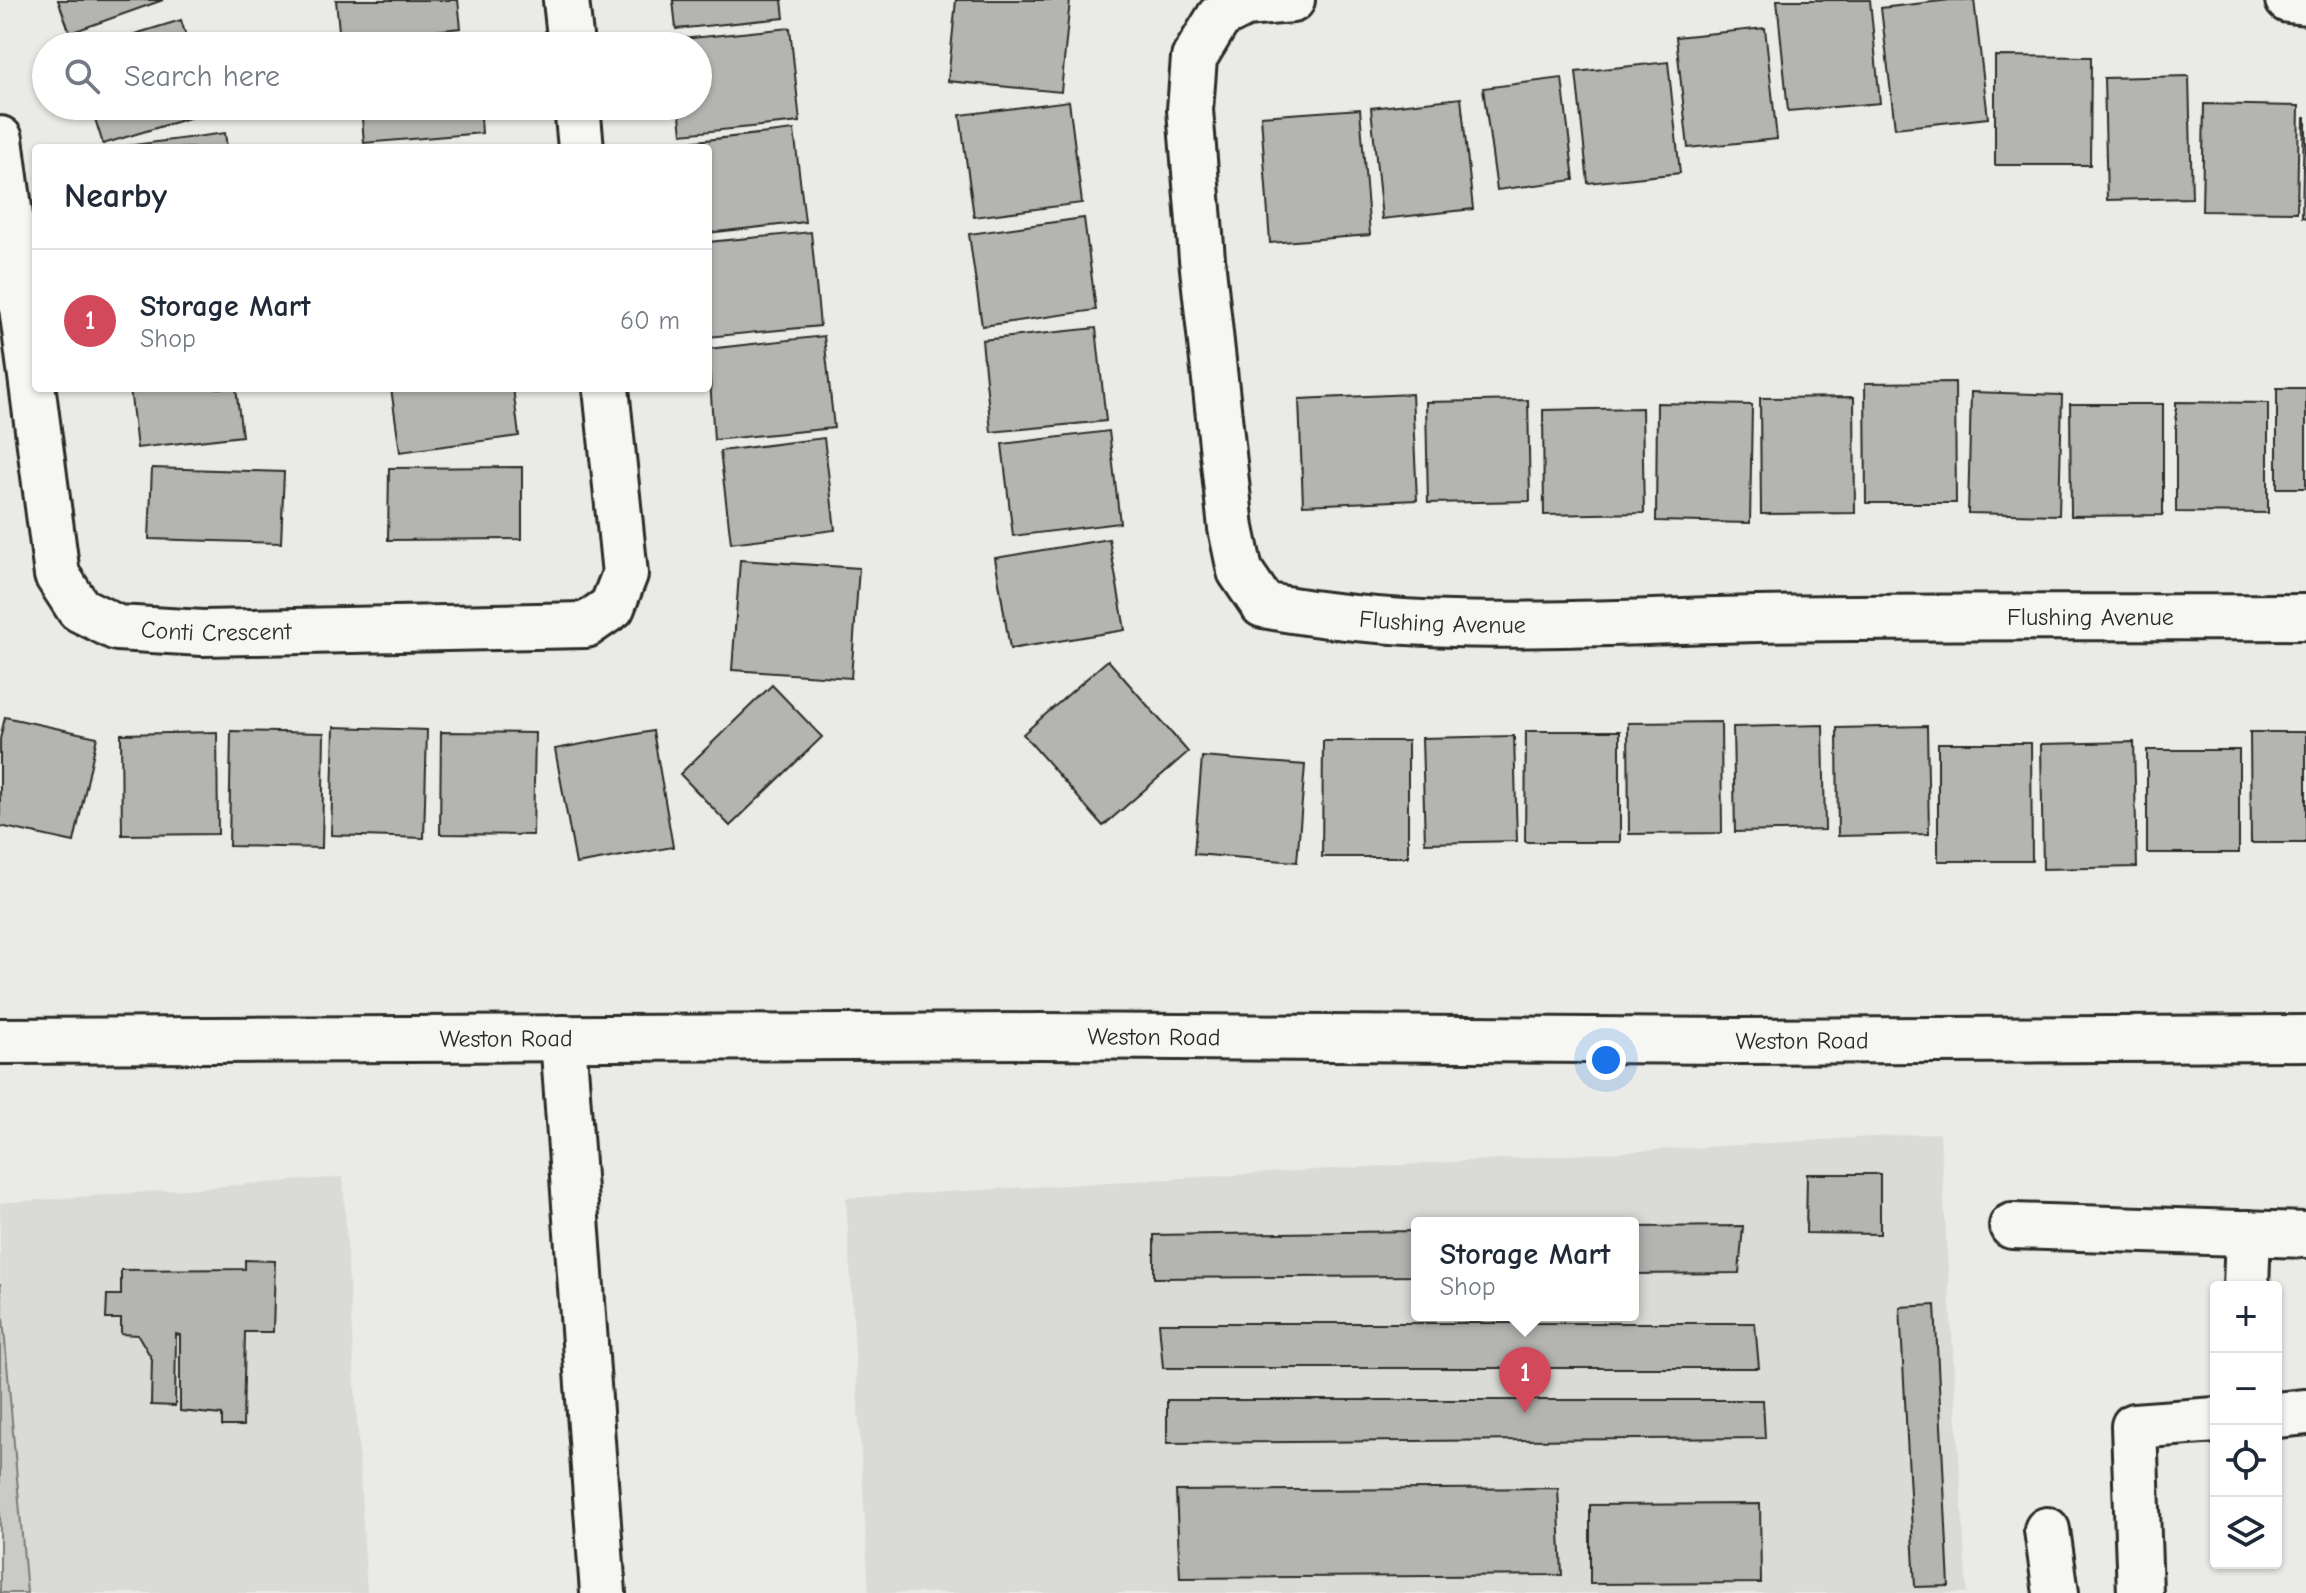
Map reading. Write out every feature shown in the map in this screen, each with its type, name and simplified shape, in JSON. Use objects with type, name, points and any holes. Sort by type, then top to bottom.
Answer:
[{"type":"street","points":[[566,0],[569,32]]},
{"type":"street","name":"Flushing Avenue","points":[[1292,0],[1245,4],[1219,17],[1194,58],[1190,110],[1202,259],[1231,528],[1240,571],[1263,605],[1314,615],[1429,626],[2005,615],[2306,617]]},
{"type":"street","points":[[2288,0],[2306,2]]},
{"type":"street","points":[[578,120],[581,144]]},
{"type":"street","name":"Conti Crescent","points":[[0,139],[32,384]]},
{"type":"street","name":"Conti Crescent","points":[[33,392],[57,575],[79,609],[117,628],[203,633],[586,625],[612,607],[625,574],[606,392]]},
{"type":"street","points":[[563,1038],[603,1593]]},
{"type":"street","name":"Weston Road","points":[[0,1041],[2306,1038]]},
{"type":"street","points":[[2012,1226],[2306,1235]]},
{"type":"street","points":[[2246,1281],[2248,1233]]},
{"type":"street","points":[[2282,1414],[2306,1412]]},
{"type":"street","points":[[2140,1593],[2134,1426],[2210,1420]]},
{"type":"street","points":[[2047,1530],[2056,1593]]},
{"type":"shaded area","points":[[1940,1133],[1967,1593],[869,1593],[846,1198]]},
{"type":"shaded area","points":[[343,1177],[367,1593],[27,1593],[0,1283],[0,1203]]},
{"type":"shaded area","points":[[0,1283],[27,1593],[0,1593]]},
{"type":"building","points":[[58,0],[163,0],[73,32],[70,32]]},
{"type":"building","points":[[336,0],[458,0],[461,28],[424,32],[339,32]]},
{"type":"building","points":[[673,0],[782,0],[784,18],[676,29]]},
{"type":"building","points":[[956,0],[1070,0],[1061,92],[948,81]]},
{"type":"building","points":[[1777,0],[1870,0],[1880,103],[1788,111]]},
{"type":"building","points":[[1974,0],[1988,118],[1895,128],[1881,8]]},
{"type":"building","points":[[181,20],[185,32],[141,32]]},
{"type":"building","points":[[790,28],[800,122],[682,134],[680,120],[712,120],[712,36]]},
{"type":"building","points":[[1765,28],[1777,139],[1688,148],[1676,37]]},
{"type":"building","points":[[1995,56],[2091,57],[2090,165],[1995,165]]},
{"type":"building","points":[[1668,62],[1680,173],[1588,183],[1576,72]]},
{"type":"building","points":[[2189,76],[2192,198],[2107,200],[2104,78]]},
{"type":"building","points":[[1562,78],[1574,180],[1497,190],[1483,88]]},
{"type":"building","points":[[1461,98],[1473,209],[1382,219],[1371,108]]},
{"type":"building","points":[[1069,101],[1082,203],[974,217],[960,115]]},
{"type":"building","points":[[2204,104],[2299,106],[2297,212],[2202,211]]},
{"type":"building","points":[[1360,109],[1370,235],[1270,243],[1261,116]]},
{"type":"building","points":[[2306,117],[2306,218],[2302,217]]},
{"type":"building","points":[[95,120],[182,120],[103,144]]},
{"type":"building","points":[[362,120],[481,120],[482,133],[364,143]]},
{"type":"building","points":[[794,130],[805,222],[712,233],[712,144],[688,142]]},
{"type":"building","points":[[225,133],[226,144],[141,144]]},
{"type":"building","points":[[1084,218],[1096,310],[982,326],[969,234]]},
{"type":"building","points":[[811,232],[820,326],[712,337],[712,242]]},
{"type":"building","points":[[1096,328],[1106,421],[991,432],[982,340]]},
{"type":"building","points":[[824,336],[834,428],[714,440],[712,349]]},
{"type":"building","points":[[1955,382],[1956,503],[1866,503],[1865,383]]},
{"type":"building","points":[[2277,388],[2306,388],[2306,488],[2277,488]]},
{"type":"building","points":[[130,392],[236,392],[242,436],[137,448]]},
{"type":"building","points":[[392,392],[514,392],[519,436],[400,452]]},
{"type":"building","points":[[1971,392],[2062,395],[2059,515],[1968,513]]},
{"type":"building","points":[[1412,394],[1417,500],[1303,505],[1299,399]]},
{"type":"building","points":[[1854,397],[1855,513],[1761,514],[1760,398]]},
{"type":"building","points":[[1528,400],[1530,501],[1428,503],[1426,402]]},
{"type":"building","points":[[2176,402],[2268,403],[2268,513],[2176,512]]},
{"type":"building","points":[[1657,403],[1752,405],[1750,523],[1656,521]]},
{"type":"building","points":[[2070,404],[2163,404],[2163,515],[2071,516]]},
{"type":"building","points":[[1642,408],[1644,513],[1544,515],[1543,410]]},
{"type":"building","points":[[1109,431],[1120,523],[1013,536],[1002,444]]},
{"type":"building","points":[[824,438],[835,530],[731,543],[720,451]]},
{"type":"building","points":[[522,467],[522,539],[388,540],[389,468]]},
{"type":"building","points":[[152,468],[284,472],[281,543],[149,539]]},
{"type":"building","points":[[1109,539],[1125,630],[1010,649],[995,558]]},
{"type":"building","points":[[740,560],[859,568],[851,678],[732,670]]},
{"type":"building","points":[[1108,660],[1188,752],[1103,826],[1023,734]]},
{"type":"building","points":[[772,685],[822,737],[730,826],[680,774]]},
{"type":"building","points":[[5,717],[97,737],[74,842],[0,826],[0,739]]},
{"type":"building","points":[[1721,722],[1722,833],[1629,834],[1628,723]]},
{"type":"building","points":[[1823,725],[1825,830],[1735,832],[1733,727]]},
{"type":"building","points":[[1927,726],[1929,834],[1838,836],[1837,728]]},
{"type":"building","points":[[334,727],[427,730],[424,838],[331,835]]},
{"type":"building","points":[[231,731],[324,733],[322,848],[229,846]]},
{"type":"building","points":[[653,731],[673,847],[576,864],[555,749]]},
{"type":"building","points":[[1526,731],[1620,731],[1620,842],[1525,842]]},
{"type":"building","points":[[217,732],[218,834],[122,835],[121,734]]},
{"type":"building","points":[[441,732],[535,733],[533,835],[440,834]]},
{"type":"building","points":[[2250,732],[2306,732],[2306,843],[2251,843]]},
{"type":"building","points":[[1514,736],[1517,841],[1425,843],[1422,738]]},
{"type":"building","points":[[1323,741],[1408,741],[1408,857],[1322,857]]},
{"type":"building","points":[[2134,742],[2137,867],[2043,869],[2041,744]]},
{"type":"building","points":[[1938,743],[2031,743],[2032,861],[1938,861]]},
{"type":"building","points":[[2147,750],[2239,750],[2239,853],[2147,853]]},
{"type":"building","points":[[1202,757],[1305,765],[1297,862],[1194,854]]},
{"type":"building","points":[[1807,1174],[1880,1174],[1880,1234],[1806,1233]]},
{"type":"building","points":[[1743,1226],[1739,1273],[1639,1274],[1639,1227]]},
{"type":"building","points":[[1411,1231],[1411,1276],[1154,1278],[1154,1235]]},
{"type":"building","points":[[245,1260],[275,1261],[273,1332],[245,1332],[243,1426],[222,1426],[222,1415],[180,1411],[180,1335],[176,1334],[175,1406],[151,1405],[152,1359],[138,1335],[121,1334],[121,1319],[106,1319],[107,1295],[121,1295],[121,1270],[245,1269]]},
{"type":"building","points":[[1935,1305],[1949,1586],[1915,1587],[1900,1307]]},
{"type":"building","points":[[1159,1323],[1755,1323],[1759,1368],[1163,1368]]},
{"type":"building","points":[[1167,1400],[1763,1400],[1765,1438],[1167,1443]]},
{"type":"building","points":[[1558,1488],[1562,1575],[1180,1578],[1176,1491]]},
{"type":"building","points":[[1760,1504],[1761,1583],[1590,1584],[1590,1505]]},
{"type":"place","name":"Storage Mart","points":[[1525,1413]]}]
